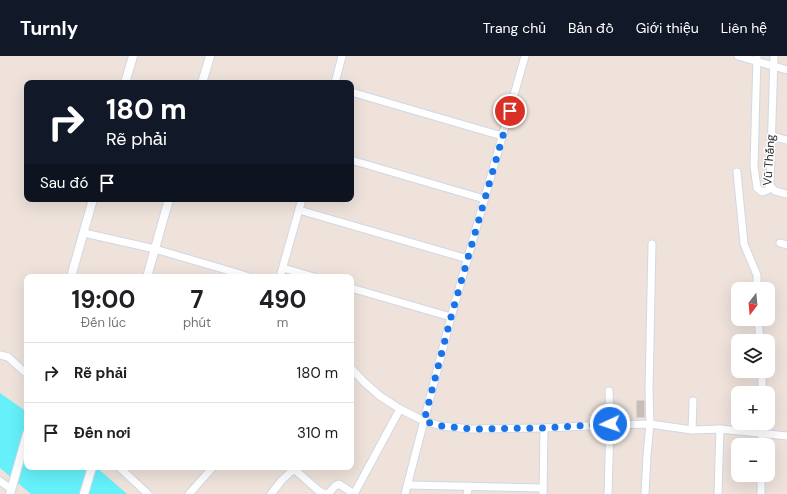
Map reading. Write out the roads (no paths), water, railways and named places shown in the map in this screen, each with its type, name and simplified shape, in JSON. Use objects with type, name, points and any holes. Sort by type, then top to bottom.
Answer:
[{"type":"street","points":[[126,80],[133,56]]},
{"type":"street","points":[[203,80],[210,56]]},
{"type":"street","points":[[336,80],[342,56]]},
{"type":"street","points":[[405,494],[451,317],[525,56]]},
{"type":"street","points":[[738,56],[757,59],[787,70]]},
{"type":"street","name":"Vũ Thắng","points":[[757,59],[754,166],[756,185],[762,192],[768,190],[770,186],[774,56]]},
{"type":"street","points":[[354,93],[502,136]]},
{"type":"street","points":[[771,136],[787,140]]},
{"type":"street","points":[[354,161],[484,199]]},
{"type":"street","points":[[737,172],[744,244],[757,275],[756,282]]},
{"type":"street","points":[[770,186],[776,191],[787,194]]},
{"type":"street","points":[[72,274],[92,202]]},
{"type":"street","points":[[148,274],[168,202]]},
{"type":"street","points":[[281,274],[301,202]]},
{"type":"street","points":[[299,210],[468,259]]},
{"type":"street","points":[[84,233],[155,249],[239,274]]},
{"type":"street","points":[[645,494],[650,424],[649,391],[652,244]]},
{"type":"street","points":[[283,268],[304,274]]},
{"type":"street","points":[[354,289],[451,317]]},
{"type":"street","points":[[0,355],[8,357],[24,371]]},
{"type":"street","points":[[354,371],[380,396],[400,409],[424,421],[441,426],[471,429],[650,424],[692,430],[720,429],[787,436]]},
{"type":"street","points":[[608,494],[610,424],[609,391]]},
{"type":"street","points":[[692,430],[693,402]]},
{"type":"street","points":[[297,470],[319,491],[327,494],[338,484],[354,494],[400,409]]},
{"type":"street","points":[[408,485],[469,486],[482,490],[543,491],[544,428]]},
{"type":"street","points":[[718,494],[720,429]]},
{"type":"street","points":[[762,430],[762,438]]},
{"type":"street","points":[[0,481],[11,490],[24,444]]},
{"type":"street","points":[[84,494],[91,470]]},
{"type":"street","points":[[122,470],[148,494]]},
{"type":"street","points":[[189,494],[210,470]]},
{"type":"street","points":[[271,494],[282,480],[293,470]]},
{"type":"street","points":[[761,482],[761,494]]},
{"type":"street","points":[[467,494],[469,486]]},
{"type":"water","points":[[0,393],[24,410],[24,470],[99,470],[127,494],[31,494],[0,468]]}]
